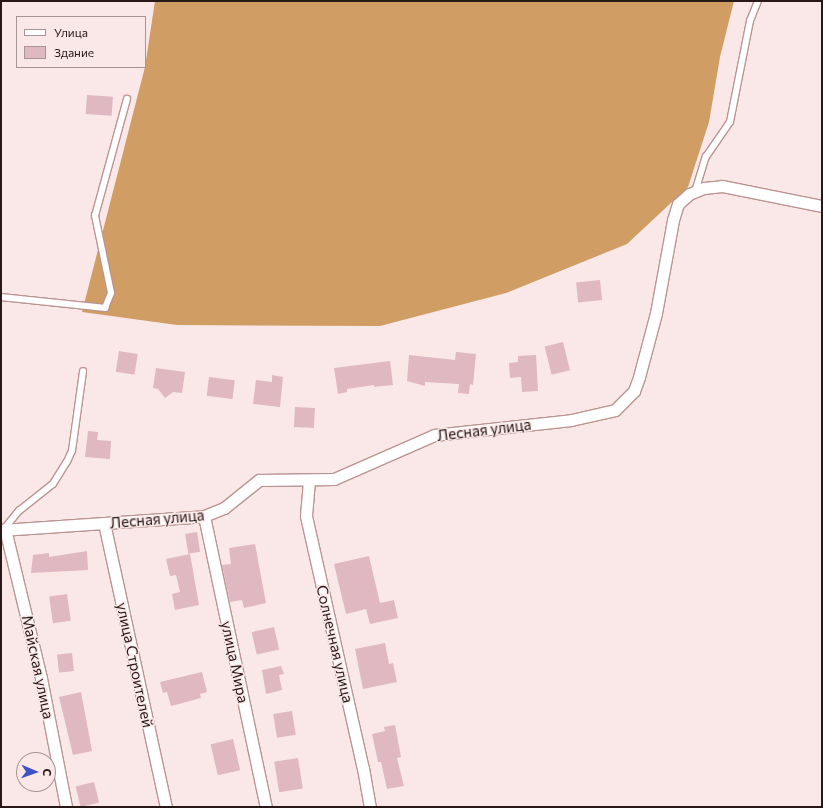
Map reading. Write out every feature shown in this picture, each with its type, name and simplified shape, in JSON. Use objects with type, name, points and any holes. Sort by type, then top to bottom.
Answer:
[{"type":"street","name":"Лесная улица","points":[[3,529],[204,516],[224,508],[259,480],[309,481],[334,479],[434,435],[571,420],[615,410],[634,391],[639,377],[656,313],[678,204],[695,192],[704,188],[722,186],[822,206]]},
{"type":"street","name":"Солнечная улица","points":[[309,481],[306,516],[363,768],[370,807]]},
{"type":"street","name":"улица Мира","points":[[204,516],[266,807]]},
{"type":"street","name":"улица Строителей","points":[[104,523],[166,807]]},
{"type":"street","name":"Майская улица","points":[[3,529],[41,678],[66,807]]},
{"type":"lane","points":[[695,192],[706,157],[730,122],[750,21],[758,1]]},
{"type":"lane","points":[[1,297],[105,308],[111,292],[95,216],[127,99]]},
{"type":"lane","points":[[3,529],[19,511],[53,484],[67,462],[72,451],[83,372]]},
{"type":"shaded area","points":[[155,1],[734,1],[720,57],[709,122],[688,187],[627,244],[506,293],[380,326],[177,325],[82,312],[145,68],[146,68]]},
{"type":"building","points":[[87,95],[113,97],[112,116],[86,114]]},
{"type":"building","points":[[600,280],[602,300],[578,302],[576,283]]},
{"type":"building","points":[[563,342],[570,370],[552,375],[545,347]]},
{"type":"building","points":[[119,351],[138,354],[134,375],[116,372]]},
{"type":"building","points":[[456,352],[476,354],[473,385],[470,384],[469,394],[458,393],[459,384],[425,382],[425,386],[407,381],[409,355],[455,360]]},
{"type":"building","points":[[536,355],[538,391],[522,392],[521,377],[510,378],[509,363],[518,362],[518,356]]},
{"type":"building","points":[[390,361],[393,385],[374,387],[374,385],[347,389],[347,392],[338,394],[334,368]]},
{"type":"building","points":[[156,368],[185,372],[182,393],[173,392],[165,398],[158,389],[153,388]]},
{"type":"building","points":[[272,375],[283,377],[280,407],[253,404],[256,380],[272,382]]},
{"type":"building","points":[[209,377],[235,380],[232,399],[207,396]]},
{"type":"building","points":[[295,407],[315,408],[314,428],[294,427]]},
{"type":"building","points":[[88,431],[98,432],[97,440],[111,441],[110,459],[85,457]]},
{"type":"building","points":[[197,532],[200,552],[188,554],[185,534]]},
{"type":"building","points":[[255,544],[266,603],[244,608],[242,600],[230,602],[222,565],[231,564],[229,548]]},
{"type":"building","points":[[87,551],[88,570],[31,573],[33,555],[49,553],[49,557]]},
{"type":"building","points":[[190,554],[199,605],[175,610],[172,594],[180,592],[176,575],[170,576],[166,559]]},
{"type":"building","points":[[369,556],[380,603],[394,600],[398,618],[370,624],[366,609],[346,614],[334,564]]},
{"type":"building","points":[[67,594],[71,621],[53,623],[49,597]]},
{"type":"building","points":[[274,627],[279,649],[257,655],[252,632]]},
{"type":"building","points":[[385,643],[389,664],[393,663],[397,682],[363,689],[355,649]]},
{"type":"building","points":[[72,653],[74,671],[59,672],[57,655]]},
{"type":"building","points":[[281,666],[284,674],[279,675],[282,690],[266,694],[262,670]]},
{"type":"building","points":[[202,672],[207,692],[200,694],[201,698],[171,706],[167,692],[163,693],[160,682]]},
{"type":"building","points":[[81,692],[92,751],[73,755],[59,697]]},
{"type":"building","points":[[292,711],[296,735],[277,738],[273,714]]},
{"type":"building","points":[[395,725],[401,757],[397,758],[404,786],[387,789],[381,762],[378,762],[372,734],[385,731],[384,727]]},
{"type":"building","points":[[233,739],[240,770],[218,775],[211,744]]},
{"type":"building","points":[[298,758],[303,789],[279,792],[274,762]]},
{"type":"building","points":[[94,782],[99,802],[81,807],[76,787]]}]
